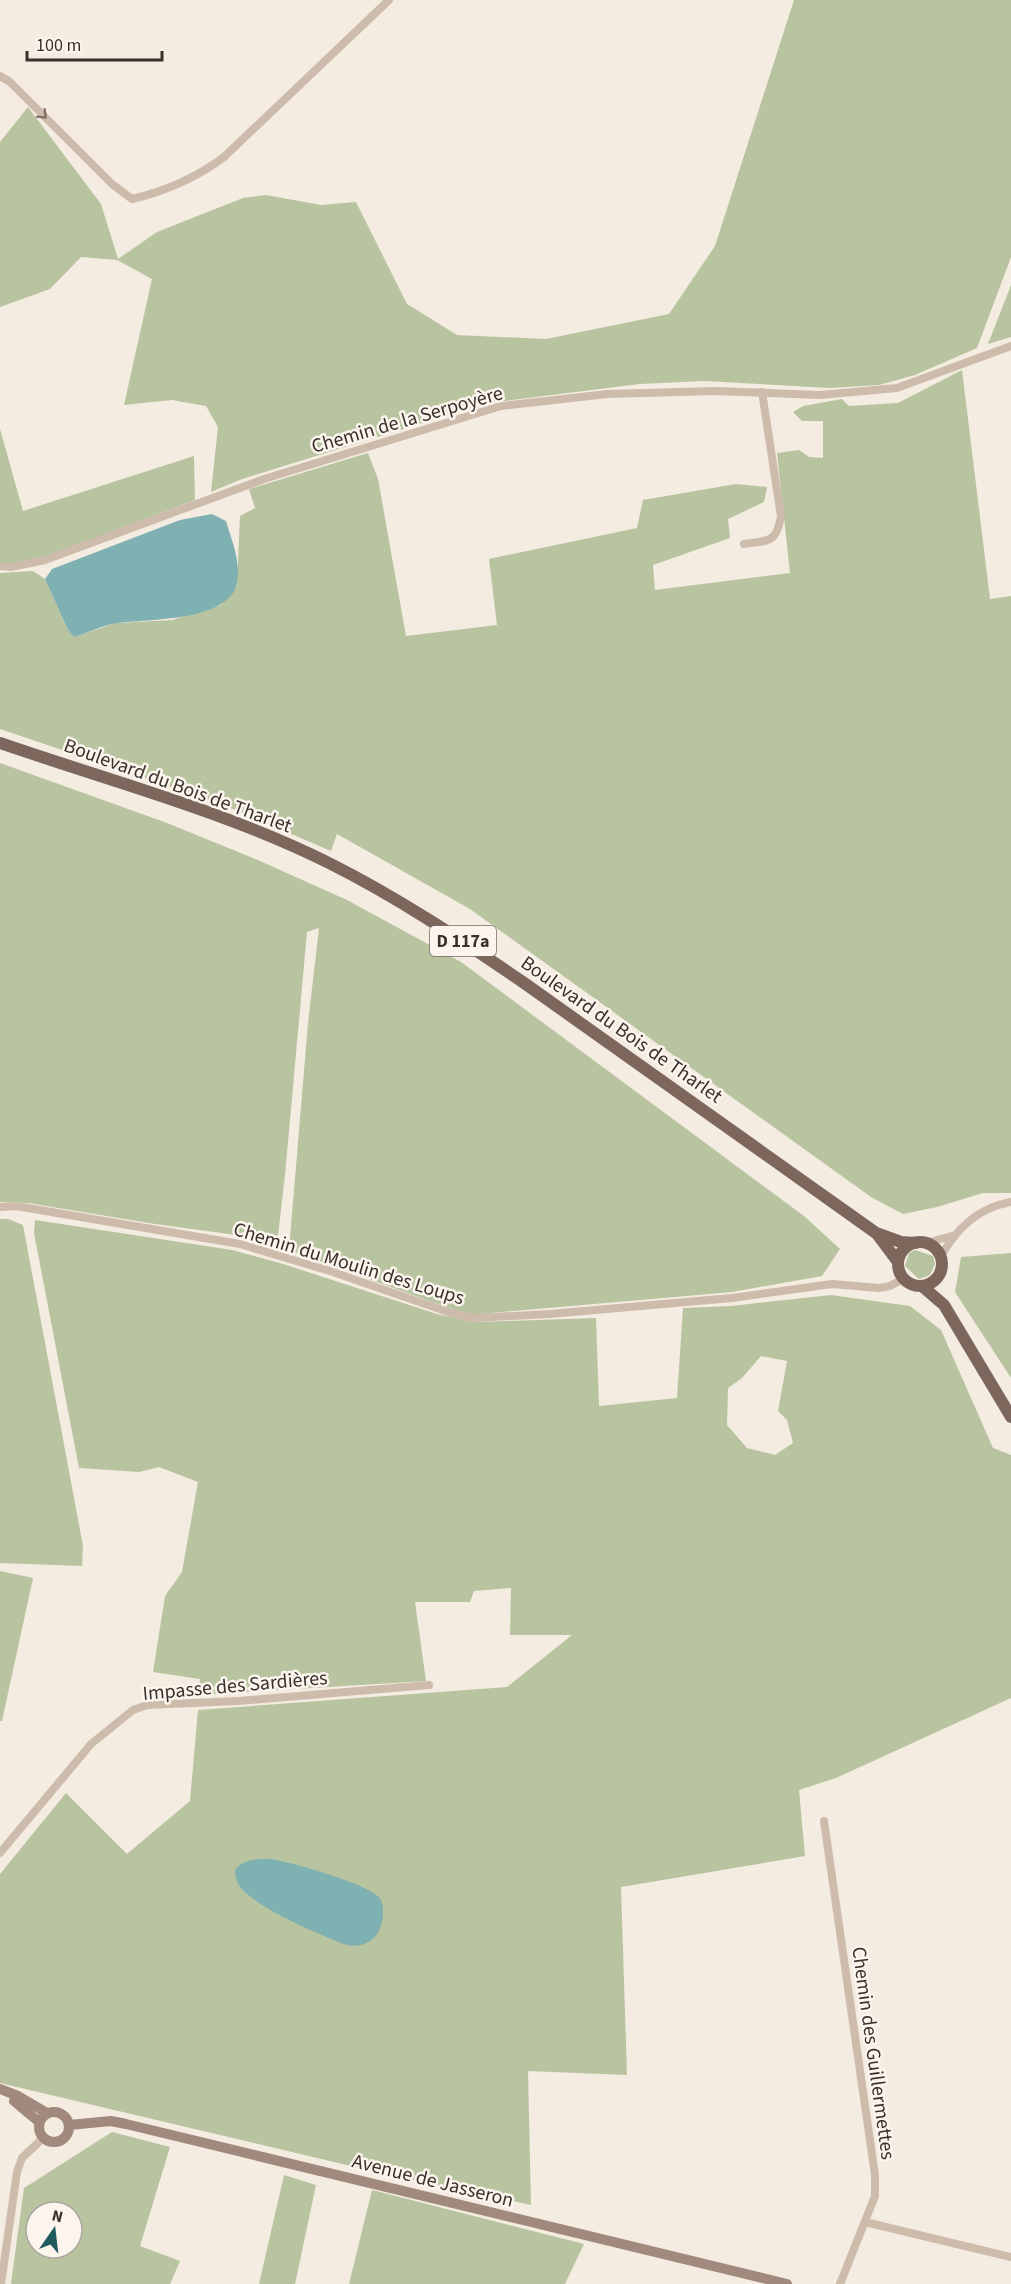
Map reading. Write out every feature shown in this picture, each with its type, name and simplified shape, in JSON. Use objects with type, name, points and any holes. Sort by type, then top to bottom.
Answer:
[{"type":"main road","name":"Boulevard du Bois de Tharlet","points":[[0,743],[238,823],[328,863],[394,898],[527,985],[876,1233],[901,1242],[921,1243]]},
{"type":"main road","name":"Boulevard du Bois de Tharlet","points":[[876,1233],[898,1262]]},
{"type":"main road","points":[[939,1276],[929,1285],[922,1286],[915,1286],[903,1279],[899,1273],[898,1262],[901,1252],[906,1247],[921,1243],[932,1245],[941,1256],[939,1276],[944,1305]]},
{"type":"main road","points":[[922,1286],[944,1305],[1011,1417]]},
{"type":"main road","points":[[0,2089],[18,2096],[43,2118]]},
{"type":"main road","points":[[0,2093],[43,2118]]},
{"type":"main road","points":[[57,2112],[69,2125],[67,2135],[58,2142],[43,2138],[39,2128],[43,2118],[57,2112]]},
{"type":"main road","name":"Avenue de Jasseron","points":[[69,2125],[111,2121],[126,2124],[787,2284]]},
{"type":"street","points":[[0,76],[10,82],[112,184],[132,199],[180,184],[208,170],[389,0]]},
{"type":"street","name":"Chemin de la Serpoyère","points":[[0,566],[11,567],[45,561],[264,478],[501,406],[607,394],[715,391],[820,395],[897,388],[1011,346]]},
{"type":"street","points":[[744,544],[771,540],[777,534],[781,516],[762,392]]},
{"type":"street","points":[[941,1256],[952,1236],[982,1212],[994,1205],[1011,1202]]},
{"type":"street","name":"Chemin du Moulin des Loups","points":[[0,1207],[16,1206],[104,1223],[240,1244],[330,1271],[451,1313],[473,1318],[550,1314],[732,1298],[832,1284],[879,1288],[890,1286],[903,1279]]},
{"type":"street","points":[[921,1243],[952,1236]]},
{"type":"street","name":"Impasse des Sardières","points":[[0,1854],[91,1744],[133,1710],[147,1705],[238,1701],[429,1685]]},
{"type":"street","name":"Chemin des Guillermettes","points":[[824,1821],[875,2175],[875,2196],[840,2284]]},
{"type":"street","points":[[1,2284],[17,2172],[22,2158],[43,2138]]},
{"type":"street","points":[[865,2222],[1011,2257]]},
{"type":"green space","points":[[794,0],[1011,0],[1011,257],[977,348],[915,375],[879,385],[830,388],[704,381],[640,384],[487,403],[242,479],[211,492],[218,427],[206,406],[172,400],[124,405],[152,279],[117,260],[81,257],[50,289],[0,307],[0,142],[28,107],[101,204],[118,259],[157,232],[243,198],[266,195],[321,205],[356,202],[407,304],[457,335],[546,339],[669,314],[715,246]]},
{"type":"green space","points":[[1011,285],[1011,337],[988,344]]},
{"type":"green space","points":[[962,370],[990,599],[1011,596],[1011,1193],[983,1193],[937,1207],[903,1214],[871,1197],[470,909],[337,834],[331,851],[219,803],[0,729],[0,573],[33,571],[45,579],[68,630],[74,637],[116,623],[172,620],[221,605],[237,585],[240,516],[255,508],[249,489],[368,453],[378,479],[406,636],[497,625],[489,559],[637,528],[643,500],[736,484],[767,487],[764,502],[728,519],[730,538],[653,565],[655,590],[790,573],[777,453],[799,450],[809,457],[823,458],[823,421],[802,421],[793,412],[803,406],[842,399],[849,406],[898,403]]},
{"type":"green space","points":[[0,429],[23,511],[194,456],[195,500],[39,559],[0,563]]},
{"type":"green space","points":[[0,763],[167,823],[260,861],[347,900],[461,962],[804,1216],[840,1249],[822,1276],[732,1292],[468,1315],[289,1250],[308,1023],[319,928],[307,932],[277,1244],[229,1234],[28,1203],[0,1202]]},
{"type":"green space","points":[[0,1219],[8,1219],[23,1225],[83,1546],[82,1566],[0,1563]]},
{"type":"green space","points":[[35,1220],[232,1250],[280,1263],[437,1314],[474,1322],[596,1318],[599,1406],[677,1398],[683,1308],[731,1306],[831,1295],[910,1306],[941,1330],[993,1448],[1011,1455],[1011,1698],[836,1778],[799,1790],[805,1856],[621,1887],[627,2075],[528,2071],[531,2205],[376,2172],[0,2083],[0,1874],[66,1793],[127,1854],[190,1801],[198,1710],[507,1687],[572,1635],[510,1635],[511,1588],[474,1591],[470,1602],[415,1602],[426,1681],[199,1695],[200,1679],[153,1672],[165,1596],[182,1572],[198,1482],[159,1467],[139,1472],[79,1468],[34,1233]],"holes":[[[761,1356],[787,1361],[778,1411],[787,1420],[793,1443],[775,1455],[747,1448],[727,1425],[728,1388],[742,1378]]]},
{"type":"green space","points":[[915,1250],[933,1256],[935,1264],[930,1275],[919,1279],[905,1266],[909,1253]]},
{"type":"green space","points":[[1011,1253],[1011,1378],[955,1292],[961,1257]]},
{"type":"green space","points":[[0,1571],[33,1578],[2,1721],[0,1721]]},
{"type":"green space","points":[[112,2132],[170,2147],[140,2246],[180,2261],[170,2284],[11,2284],[24,2188]]},
{"type":"green space","points":[[284,2175],[316,2185],[295,2284],[259,2284]]},
{"type":"green space","points":[[372,2190],[584,2244],[565,2284],[349,2284]]},
{"type":"water","points":[[212,514],[226,521],[235,552],[238,575],[231,596],[219,605],[203,612],[185,616],[112,624],[74,637],[68,630],[45,579],[52,569],[180,520]]},
{"type":"water","points":[[271,1859],[310,1869],[371,1891],[379,1897],[382,1903],[382,1922],[377,1934],[362,1945],[347,1945],[291,1921],[261,1904],[241,1888],[235,1870],[247,1862]]}]
